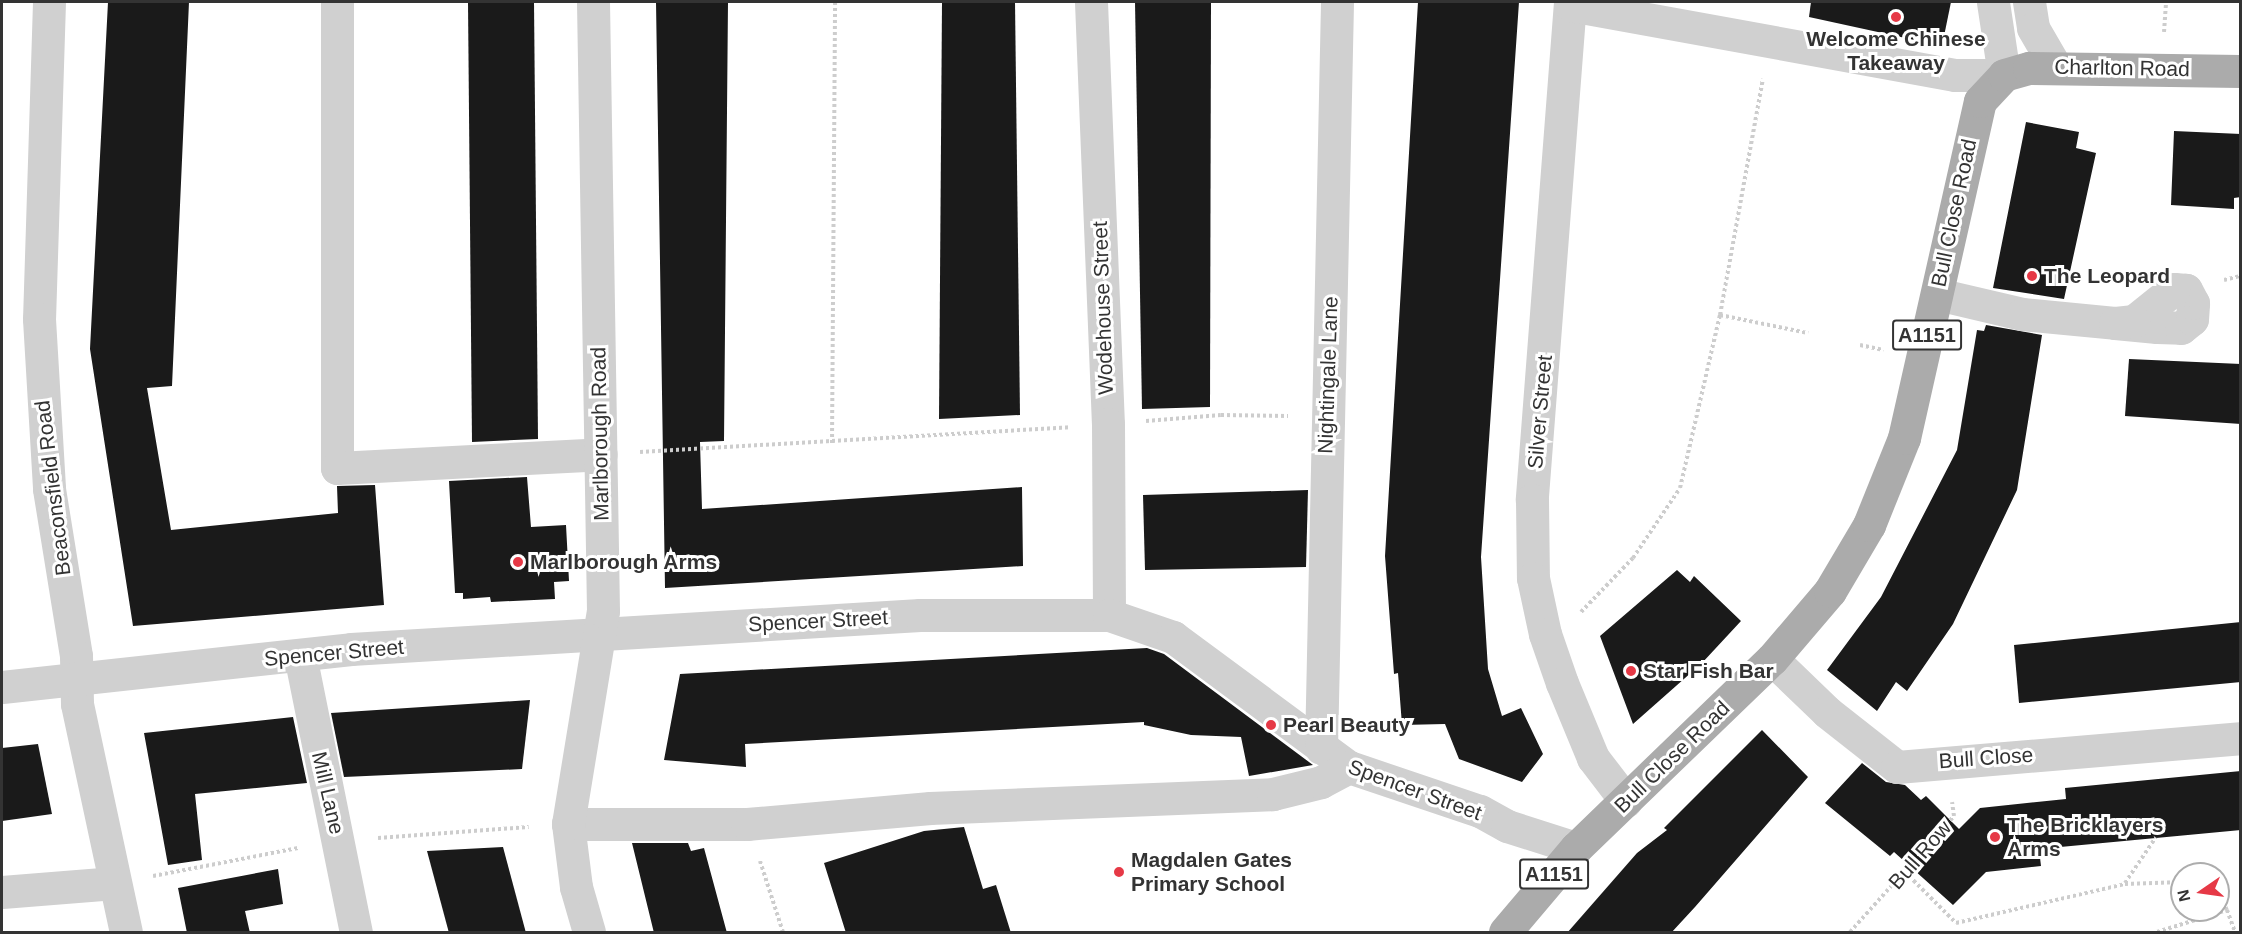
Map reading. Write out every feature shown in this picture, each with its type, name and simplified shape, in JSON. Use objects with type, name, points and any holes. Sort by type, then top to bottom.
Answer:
[{"type":"main road","name":"Charlton Road","points":[[2004,75],[2055,66],[2241,71]]},
{"type":"main road","name":"Bull Close Road","points":[[1505,933],[1576,848],[1772,659],[1830,591],[1869,525],[1904,438],[1980,100],[2004,75]]},
{"type":"street","name":"Beaconsfield Road","points":[[49,2],[40,355],[49,489],[77,680],[77,704],[126,933]]},
{"type":"street","points":[[337,2],[337,468],[601,454]]},
{"type":"street","name":"Marlborough Road","points":[[590,933],[576,887],[568,824],[603,611],[593,2]]},
{"type":"street","name":"Wodehouse Street","points":[[1090,2],[1108,424],[1109,615]]},
{"type":"street","name":"Nightingale Lane","points":[[1321,748],[1325,417],[1337,2]]},
{"type":"street","points":[[1570,3],[1955,75],[2004,75],[1993,2]]},
{"type":"street","points":[[2029,2],[2033,28],[2055,66]]},
{"type":"street","name":"Silver Street","points":[[1570,3],[1532,500],[1533,578],[1545,634],[1593,758],[1626,801]]},
{"type":"street","points":[[1937,294],[2022,314],[2115,323]]},
{"type":"street","name":"Spencer Street","points":[[2,687],[300,655],[599,634],[920,615],[1109,615],[1173,637],[1349,767],[1576,848]]},
{"type":"street","name":"Mill Lane","points":[[300,655],[356,933]]},
{"type":"street","name":"Bull Close","points":[[1772,659],[1827,712],[1897,767],[1926,762],[1944,765],[2241,738]]},
{"type":"street","points":[[568,824],[747,824],[930,808],[1274,794],[1321,782],[1349,767]]},
{"type":"street","points":[[2,892],[115,883]]},
{"type":"path","points":[[832,443],[835,2]]},
{"type":"path","points":[[1545,634],[1589,607],[1633,558],[1680,488],[1720,315],[1770,40]]},
{"type":"path","points":[[1720,315],[1808,333]]},
{"type":"path","points":[[601,454],[832,443],[1221,415],[1325,417]]},
{"type":"path","name":"Bull Row","points":[[1850,933],[1954,816],[1944,765]]},
{"type":"path","points":[[747,824],[783,933]]},
{"type":"path","points":[[2125,884],[2156,837]]},
{"type":"path","points":[[1905,872],[1956,923],[2125,884],[2170,882]]},
{"type":"path","points":[[2230,919],[2235,933]]},
{"type":"path","points":[[2157,933],[2190,922]]},
{"type":"building","points":[[108,2],[189,2],[172,386],[147,388],[171,530],[338,513],[337,486],[375,485],[384,605],[133,626],[90,349]]},
{"type":"building","points":[[468,2],[534,2],[538,439],[472,442]]},
{"type":"building","points":[[656,2],[728,2],[724,441],[700,442],[702,509],[1022,487],[1023,566],[665,588]]},
{"type":"building","points":[[942,2],[1015,2],[1020,415],[939,419]]},
{"type":"building","points":[[1135,2],[1211,2],[1210,407],[1142,409]]},
{"type":"building","points":[[1418,2],[1519,2],[1481,557],[1488,669],[1502,716],[1521,708],[1543,754],[1522,782],[1459,759],[1445,724],[1402,725],[1398,673],[1394,674],[1385,556]]},
{"type":"building","name":"Welcome Chinese Takeaway","points":[[1811,2],[1951,2],[1942,46],[1809,17]]},
{"type":"building","points":[[2026,122],[2079,132],[2076,148],[2096,153],[2064,299],[1993,288]]},
{"type":"building","points":[[2174,131],[2241,134],[2241,197],[2234,198],[2234,209],[2171,205]]},
{"type":"building","points":[[1986,325],[2042,335],[2017,490],[1953,624],[1907,691],[1896,682],[1877,711],[1827,670],[1881,597],[1957,450],[1977,330],[1984,331]]},
{"type":"building","points":[[2129,359],[2241,364],[2241,424],[2125,416]]},
{"type":"building","name":"Marlborough Arms","points":[[527,477],[531,527],[566,525],[569,581],[554,582],[555,599],[491,602],[490,597],[463,599],[463,593],[455,593],[449,481]]},
{"type":"building","points":[[1308,490],[1306,567],[1145,570],[1143,495]]},
{"type":"building","points":[[1677,570],[1690,582],[1694,576],[1741,621],[1702,663],[1633,724],[1600,636]]},
{"type":"building","points":[[2241,622],[2241,682],[2019,703],[2014,645]]},
{"type":"building","points":[[1147,648],[1164,654],[1313,765],[1249,776],[1241,737],[1191,735],[1144,725],[1144,722],[745,744],[746,767],[664,760],[680,674]]},
{"type":"building","points":[[530,700],[522,769],[344,777],[331,713]]},
{"type":"building","points":[[293,717],[307,783],[195,794],[202,860],[168,865],[144,733]]},
{"type":"building","points":[[1762,730],[1808,777],[1671,933],[1567,933],[1637,853],[1667,830],[1664,828]]},
{"type":"building","points":[[38,744],[52,814],[2,821],[2,748]]},
{"type":"building","points":[[1862,763],[1886,782],[1905,785],[1921,800],[1926,796],[1959,829],[1980,808],[2066,799],[2065,788],[2241,771],[2241,830],[2039,849],[2041,866],[1986,872],[1953,905],[1894,852],[1890,856],[1825,803]]},
{"type":"building","points":[[964,827],[983,889],[996,885],[1011,933],[846,933],[824,863],[924,831]]},
{"type":"building","points":[[632,843],[688,843],[691,851],[704,848],[727,933],[654,933]]},
{"type":"building","points":[[503,847],[526,933],[449,933],[427,851]]},
{"type":"building","points":[[278,869],[283,904],[245,911],[250,933],[187,933],[178,888]]},
{"type":"place","name":"Welcome Chinese Takeaway","points":[[1896,17]]},
{"type":"place","name":"The Leopard","points":[[2032,276]]},
{"type":"place","name":"Marlborough Arms","points":[[518,562]]},
{"type":"place","name":"Star Fish Bar","points":[[1631,671]]},
{"type":"place","name":"Pearl Beauty","points":[[1271,725]]},
{"type":"place","name":"The Bricklayers Arms","points":[[1995,837]]},
{"type":"place","name":"Magdalen Gates Primary School","points":[[1119,872]]}]
